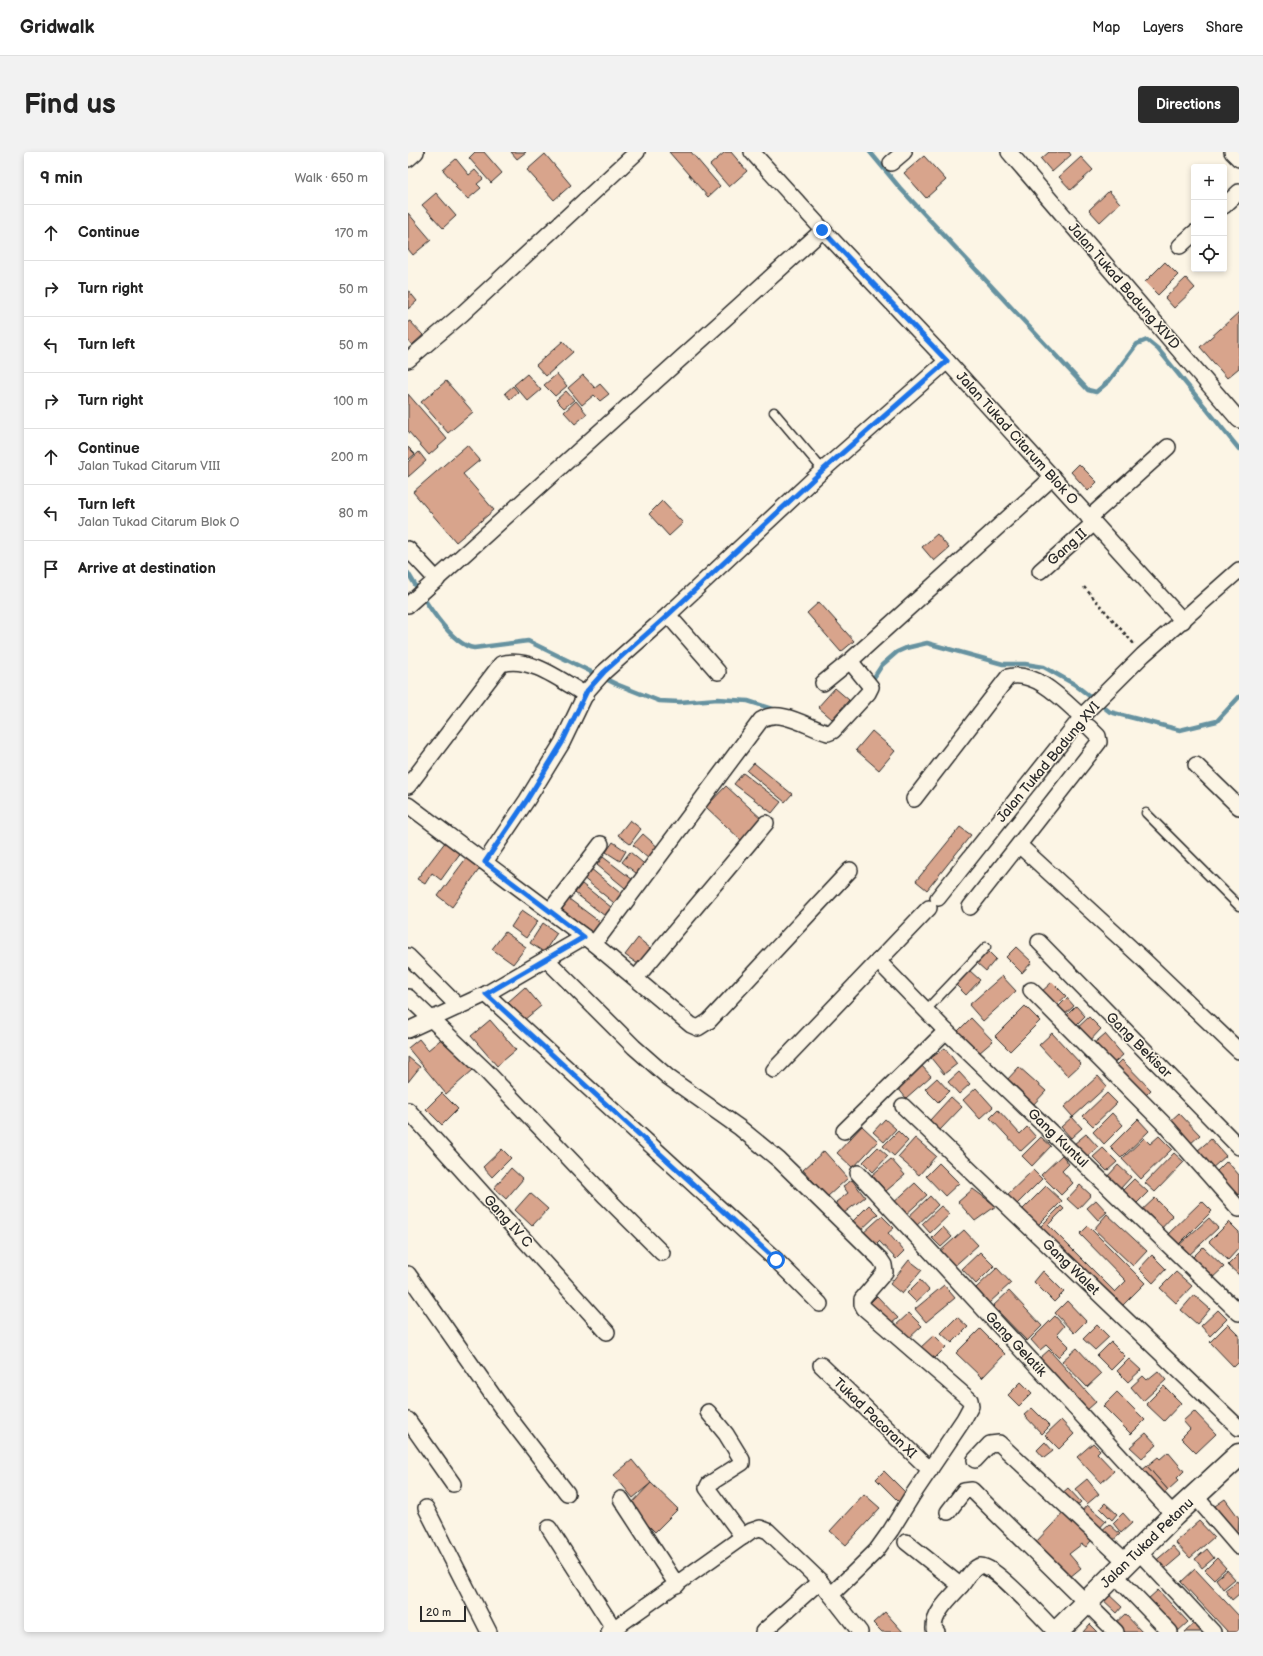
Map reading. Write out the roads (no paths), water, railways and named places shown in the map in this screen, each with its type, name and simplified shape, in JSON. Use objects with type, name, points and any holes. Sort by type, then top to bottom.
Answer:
[{"type":"street","points":[[408,159],[416,152]]},
{"type":"street","points":[[408,360],[462,314],[638,152]]},
{"type":"street","name":"Jalan Tukad Citarum Blok O","points":[[752,152],[822,230],[947,361],[1183,621]]},
{"type":"street","points":[[892,163],[904,152]]},
{"type":"street","name":"Jalan Tukad Badung XIVD","points":[[1009,152],[1239,420]]},
{"type":"street","points":[[1232,152],[1239,159]]},
{"type":"street","points":[[1227,203],[1239,192]]},
{"type":"street","points":[[410,602],[433,583],[822,230]]},
{"type":"street","points":[[1180,246],[1191,236]]},
{"type":"street","points":[[485,862],[527,800],[562,743],[587,693],[604,672],[668,615],[823,470],[947,361]]},
{"type":"street","name":"Gang II","points":[[1040,571],[1168,447]]},
{"type":"street","points":[[823,683],[854,667],[1053,477]]},
{"type":"street","points":[[408,548],[433,583]]},
{"type":"street","name":"Jalan Tukad Badung XVI","points":[[774,1070],[934,903],[1108,691],[1143,655],[1239,570]]},
{"type":"street","points":[[668,615],[718,672]]},
{"type":"street","points":[[408,786],[500,664],[510,661],[524,663],[550,674],[587,693]]},
{"type":"street","points":[[408,1030],[486,994],[546,959],[589,940],[761,720],[770,716],[788,718],[828,733],[833,731],[868,693],[870,687],[854,667]]},
{"type":"street","points":[[914,799],[1008,677],[1026,677],[1048,688],[1085,719],[1098,736],[1099,742],[970,907]]},
{"type":"street","points":[[1196,765],[1239,807]]},
{"type":"street","points":[[408,805],[589,940],[691,1025],[698,1028],[702,1027],[850,870]]},
{"type":"street","points":[[636,978],[766,823]]},
{"type":"street","points":[[550,911],[601,844]]},
{"type":"street","points":[[1019,845],[1145,961],[1239,1051]]},
{"type":"street","name":"Gang Bekisar","points":[[1039,942],[1239,1147]]},
{"type":"street","points":[[408,956],[459,1007]]},
{"type":"street","points":[[546,959],[634,1047],[668,1077],[740,1128],[779,1160],[880,1259],[884,1266],[885,1272],[862,1299],[864,1308],[970,1400],[971,1406],[964,1419],[891,1530],[876,1551],[831,1595]]},
{"type":"street","name":"Gang Kuntul","points":[[878,961],[946,1031],[1239,1313]]},
{"type":"street","points":[[1031,990],[1165,1125],[1239,1209]]},
{"type":"street","points":[[486,994],[776,1260],[820,1304]]},
{"type":"street","points":[[408,997],[429,1019],[485,1070],[662,1253]]},
{"type":"street","points":[[844,1131],[946,1031]]},
{"type":"street","name":"Gang Walet","points":[[904,1106],[1239,1428]]},
{"type":"street","name":"Gang IV C","points":[[408,1110],[607,1332]]},
{"type":"street","name":"Gang Gelatik","points":[[858,1173],[1174,1515]]},
{"type":"street","points":[[408,1274],[501,1407],[567,1493]]},
{"type":"street","name":"Tukad Pacoran XI","points":[[821,1365],[930,1470]]},
{"type":"street","points":[[708,1412],[726,1434],[742,1460],[742,1463],[709,1484],[707,1488],[743,1538]]},
{"type":"street","points":[[408,1420],[453,1484]]},
{"type":"street","points":[[975,1460],[990,1444],[999,1443],[1126,1562],[1213,1632]]},
{"type":"street","name":"Jalan Tukad Petanu","points":[[1056,1632],[1174,1515],[1239,1454]]},
{"type":"street","points":[[948,1512],[964,1491],[968,1489],[972,1490],[1116,1632]]},
{"type":"street","points":[[1195,1496],[1239,1547]]},
{"type":"street","points":[[621,1499],[677,1585]]},
{"type":"street","points":[[426,1508],[489,1632]]},
{"type":"street","points":[[549,1528],[612,1630],[751,1532],[764,1528],[820,1581],[860,1632]]},
{"type":"street","points":[[906,1542],[961,1586]]},
{"type":"street","points":[[1126,1562],[1170,1632]]},
{"type":"street","points":[[937,1632],[934,1629],[934,1623],[937,1615],[973,1571],[980,1566],[987,1566],[998,1574],[1056,1632]]},
{"type":"street","points":[[763,1632],[820,1581]]},
{"type":"lane","points":[[774,412],[823,470]]},
{"type":"lane","points":[[1146,813],[1239,906]]},
{"type":"lane","points":[[926,1010],[986,947]]},
{"type":"waterway","points":[[870,152],[900,188],[1088,390],[1096,392],[1109,381],[1137,344],[1147,340],[1158,349],[1239,449]]},
{"type":"waterway","points":[[408,573],[436,617],[455,638],[465,645],[474,648],[528,641],[616,684],[659,701],[680,702],[718,699],[748,701],[776,710]]},
{"type":"waterway","points":[[871,682],[882,665],[897,652],[906,648],[927,643],[1003,664],[1025,664],[1044,667],[1074,684],[1110,712],[1180,730],[1217,721],[1239,697]]}]
